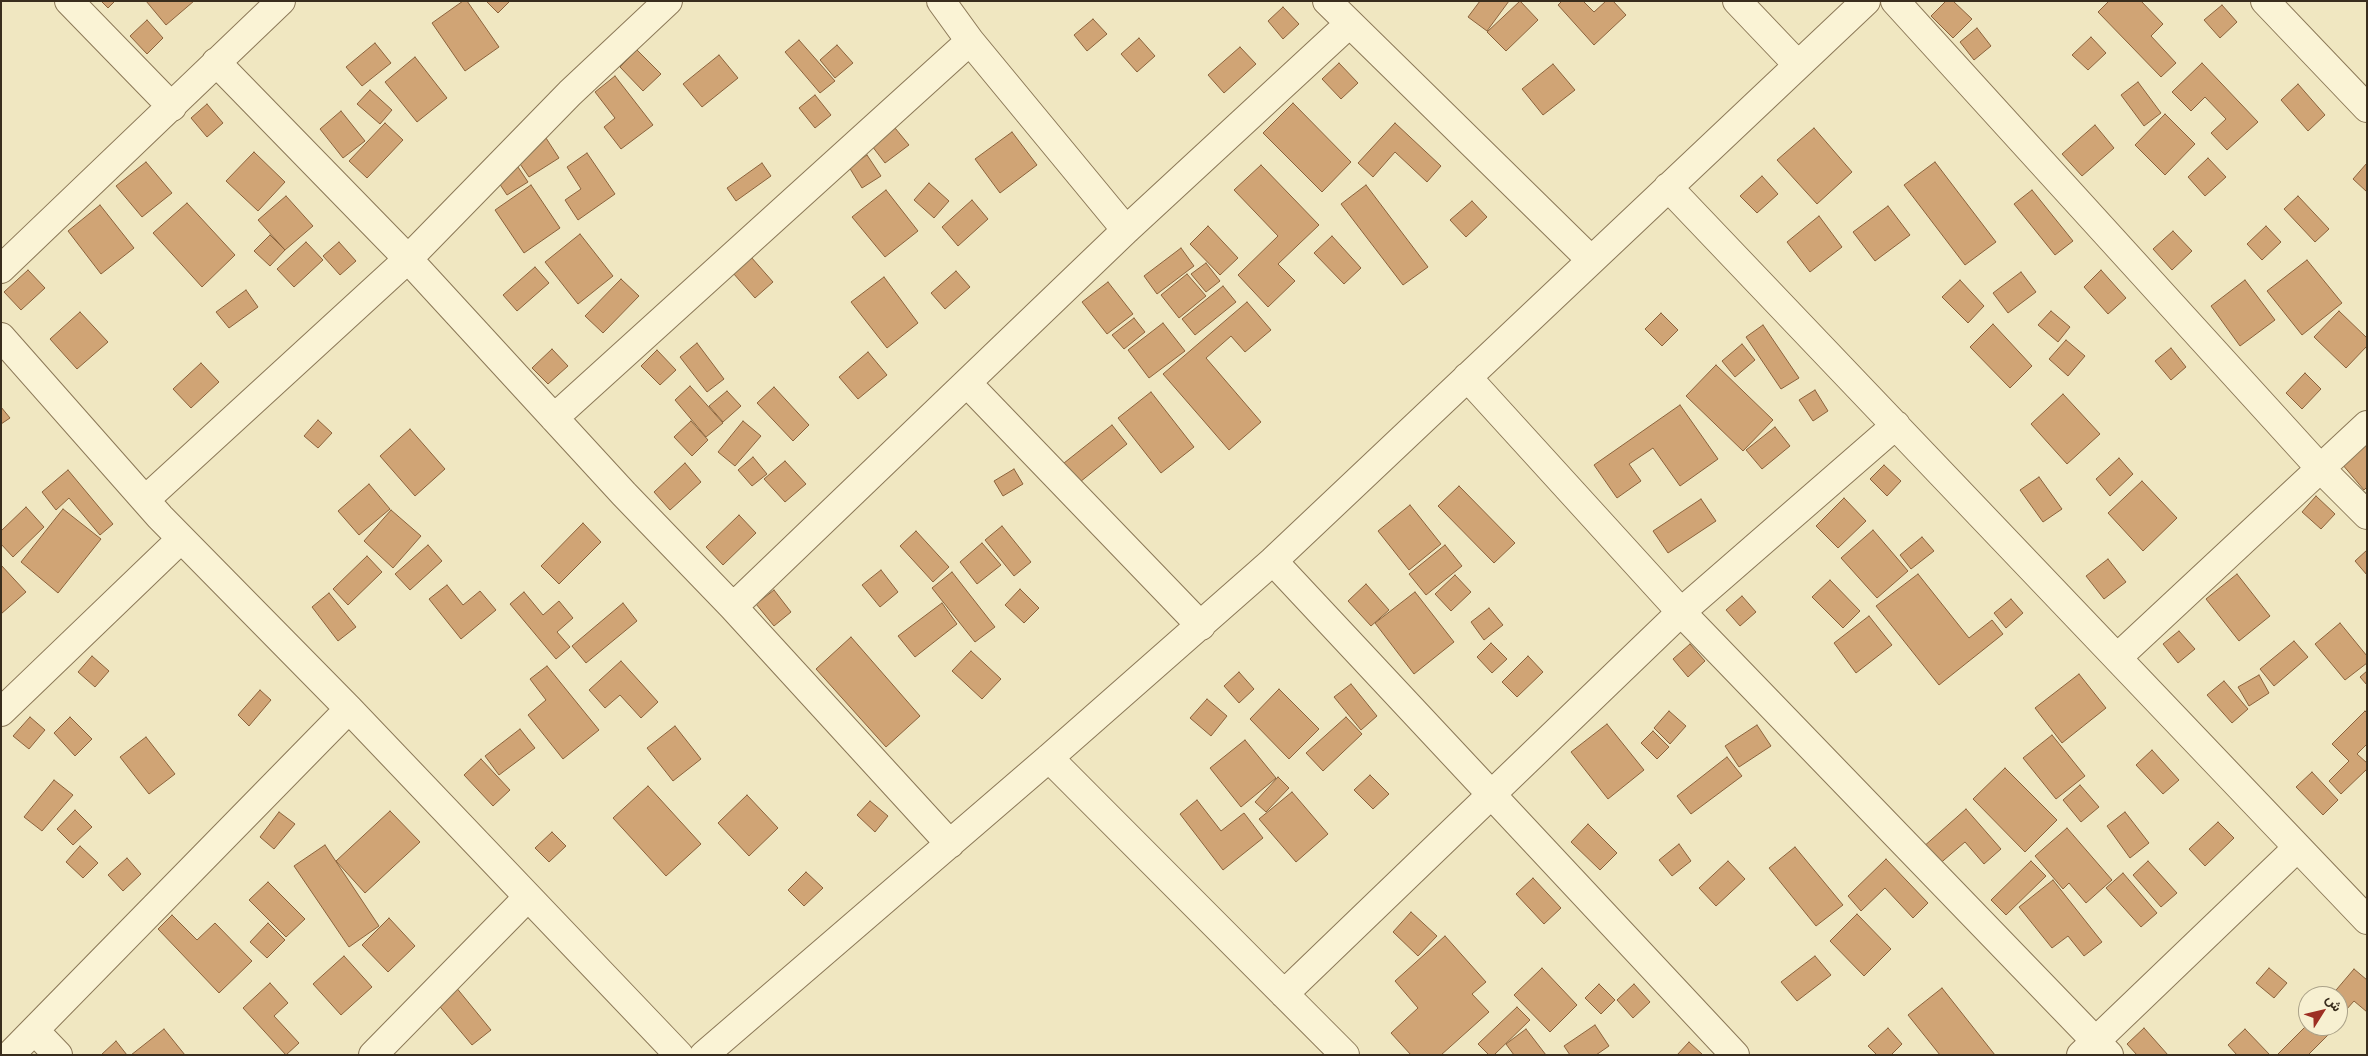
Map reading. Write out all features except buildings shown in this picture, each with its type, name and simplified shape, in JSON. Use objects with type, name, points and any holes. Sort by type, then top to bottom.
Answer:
[{"type":"street","points":[[69,1],[172,108]]},
{"type":"street","points":[[1,269],[172,108],[216,62],[281,1]]},
{"type":"street","points":[[145,500],[408,259],[570,93],[668,1]]},
{"type":"street","points":[[941,1],[970,41],[1126,230]]},
{"type":"street","points":[[1327,1],[1590,260]]},
{"type":"street","points":[[1737,1],[1798,65]]},
{"type":"street","points":[[704,1055],[1050,758],[1273,561],[1866,1]]},
{"type":"street","points":[[1895,1],[2320,468],[2367,515]]},
{"type":"street","points":[[2265,1],[2367,108]]},
{"type":"street","points":[[733,607],[1126,230],[1349,24]]},
{"type":"street","points":[[554,418],[970,41]]},
{"type":"street","points":[[216,62],[408,259],[554,418],[733,607],[950,844]]},
{"type":"street","points":[[1668,187],[2367,920]]},
{"type":"street","points":[[1,337],[181,539],[349,709],[527,898],[679,1055]]},
{"type":"street","points":[[1467,377],[1680,612],[2095,1050],[2298,848]]},
{"type":"street","points":[[967,383],[1201,626]]},
{"type":"street","points":[[1284,994],[1680,612],[1896,425]]},
{"type":"street","points":[[2118,657],[2367,425]]},
{"type":"street","points":[[1,712],[181,539]]},
{"type":"street","points":[[1273,561],[1735,1055]]},
{"type":"street","points":[[10,1055],[349,709]]},
{"type":"street","points":[[1050,758],[1345,1055]]},
{"type":"street","points":[[373,1055],[527,898]]},
{"type":"street","points":[[34,1031],[58,1055]]}]
